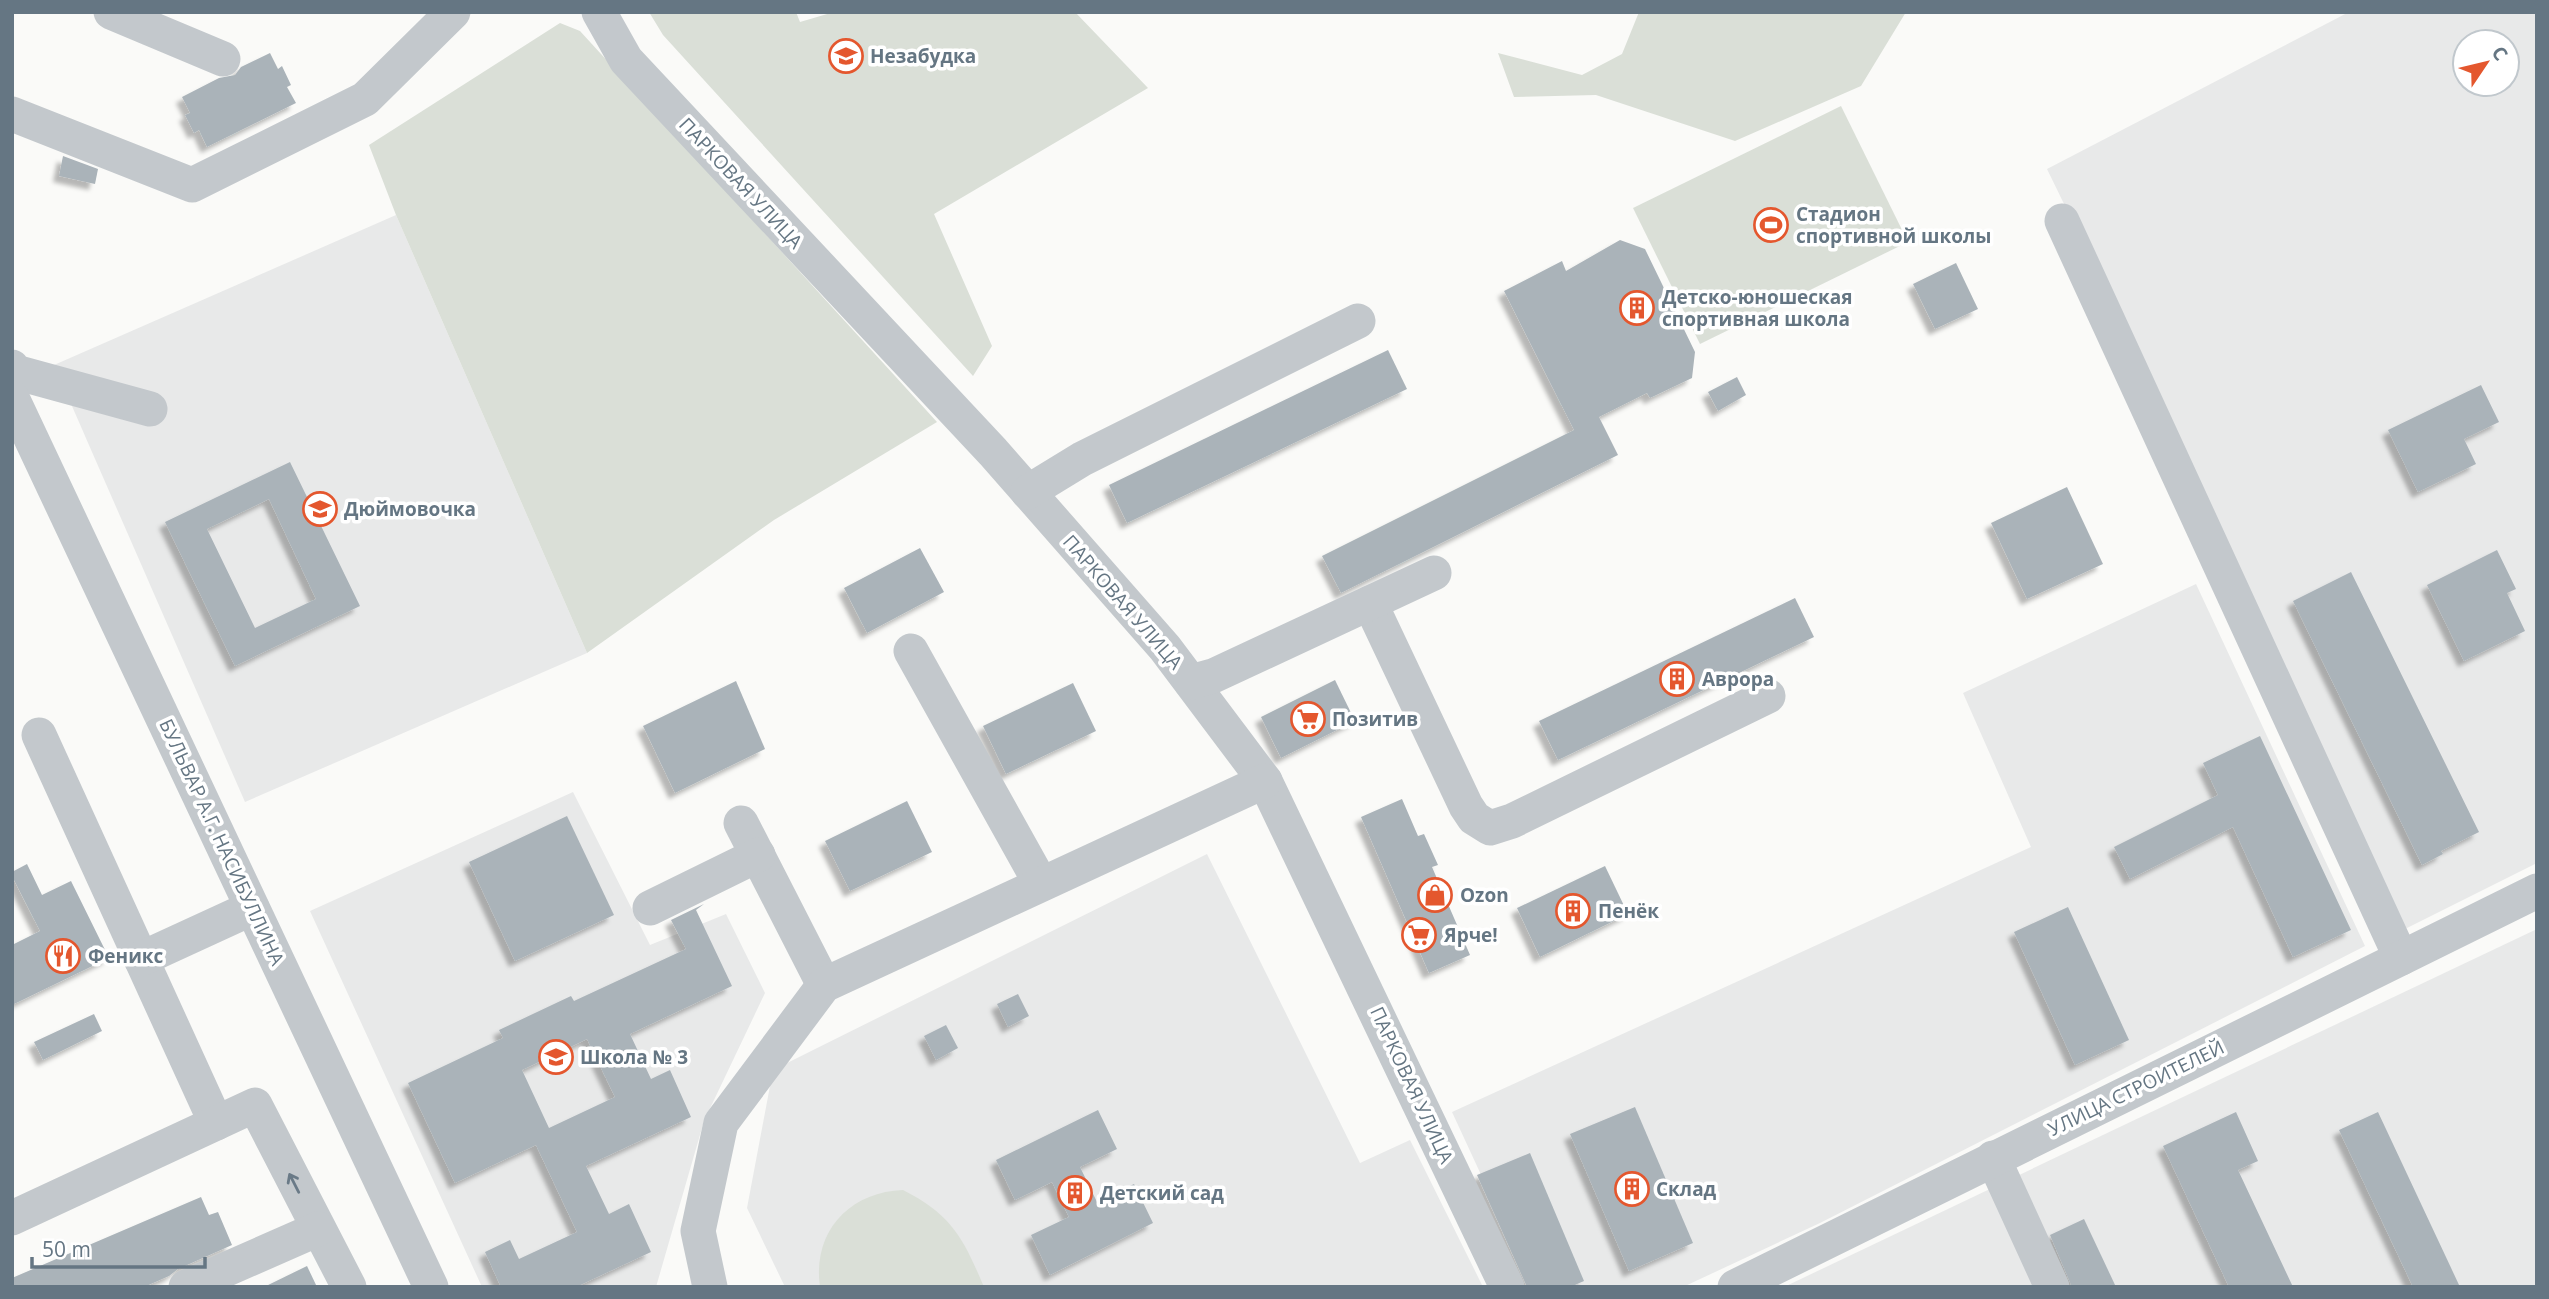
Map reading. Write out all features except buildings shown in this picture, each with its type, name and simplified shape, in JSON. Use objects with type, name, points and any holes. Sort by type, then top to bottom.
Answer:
[{"type":"street","points":[[111,12],[223,59]]},
{"type":"street","points":[[12,114],[192,185],[365,99],[453,12]]},
{"type":"street","name":"ПАРКОВАЯ УЛИЦА","points":[[600,12],[626,60],[1028,492],[1165,648],[1265,781],[1507,1287]]},
{"type":"street","points":[[2062,221],[2401,958]]},
{"type":"street","points":[[1028,492],[1082,458],[1358,321]]},
{"type":"street","points":[[12,367],[15,372],[150,408]]},
{"type":"street","name":"БУЛЬВАР А.Г. НАСИБУЛЛИНА","points":[[12,398],[431,1287]]},
{"type":"street","points":[[1191,682],[1213,676],[1434,573]]},
{"type":"street","points":[[1370,603],[1466,806],[1474,818],[1490,828],[1512,821],[1768,696]]},
{"type":"street","points":[[911,651],[1041,884]]},
{"type":"street","points":[[39,735],[216,1123]]},
{"type":"street","points":[[710,1287],[698,1231],[721,1123],[824,985],[1265,781]]},
{"type":"street","points":[[741,823],[824,985]]},
{"type":"street","points":[[650,908],[758,855]]},
{"type":"street","name":"УЛИЦА СТРОИТЕЛЕЙ","points":[[1735,1287],[2537,891]]},
{"type":"street","points":[[141,959],[252,908]]},
{"type":"street","points":[[12,1218],[255,1105],[349,1287]]},
{"type":"street","points":[[1993,1158],[2052,1287]]},
{"type":"street","points":[[186,1287],[318,1229]]},
{"type":"shaded area","points":[[649,12],[796,12],[800,22],[834,12],[1075,12],[1148,88],[934,214],[992,346],[973,376],[663,35]]},
{"type":"shaded area","points":[[1639,12],[1906,12],[1861,86],[1735,141],[1596,95],[1514,97],[1498,53],[1582,75],[1622,54]]},
{"type":"shaded area","points":[[2349,12],[2537,12],[2537,863],[2401,931],[2180,442],[2047,169]]},
{"type":"shaded area","points":[[560,23],[580,31],[937,422],[774,520],[587,653],[396,215],[369,145]]},
{"type":"shaded area","name":"Стадион спортивной школы","points":[[1841,106],[1908,242],[1700,344],[1633,208]]},
{"type":"shaded area","name":"Дюймовочка","points":[[396,215],[587,653],[245,802],[54,365]]},
{"type":"shaded area","points":[[2196,584],[2365,946],[1820,1223],[1683,1287],[1533,1287],[1452,1112],[2031,847],[1963,693]]},
{"type":"shaded area","name":"Школа № 3","points":[[573,792],[650,945],[726,914],[765,993],[704,1121],[656,1287],[482,1287],[310,911]]},
{"type":"shaded area","points":[[1207,854],[1360,1163],[1410,1140],[1483,1287],[785,1287],[747,1208],[773,1070]]},
{"type":"shaded area","points":[[2537,929],[2537,1287],[1784,1287],[2145,1115]]},
{"type":"shaded area","points":[[903,1190],[920,1199],[945,1219],[962,1241],[984,1287],[820,1287],[822,1249],[838,1219],[866,1198]]},
{"type":"place","name":"Незабудка","points":[[846,56]]},
{"type":"place","name":"Стадион спортивной школы","points":[[1771,225]]},
{"type":"place","name":"Детско-юношеская спортивная школа","points":[[1637,308]]},
{"type":"place","name":"Дюймовочка","points":[[320,509]]},
{"type":"place","name":"Аврора","points":[[1677,679]]},
{"type":"place","name":"Позитив","points":[[1308,719]]},
{"type":"place","name":"Ozon","points":[[1435,895]]},
{"type":"place","name":"Пенёк","points":[[1573,911]]},
{"type":"place","name":"Ярче!","points":[[1419,935]]},
{"type":"place","name":"Феникс","points":[[63,956]]},
{"type":"place","name":"Школа № 3","points":[[556,1057]]},
{"type":"place","name":"Склад","points":[[1632,1189]]},
{"type":"place","name":"Детский сад","points":[[1075,1193]]}]
